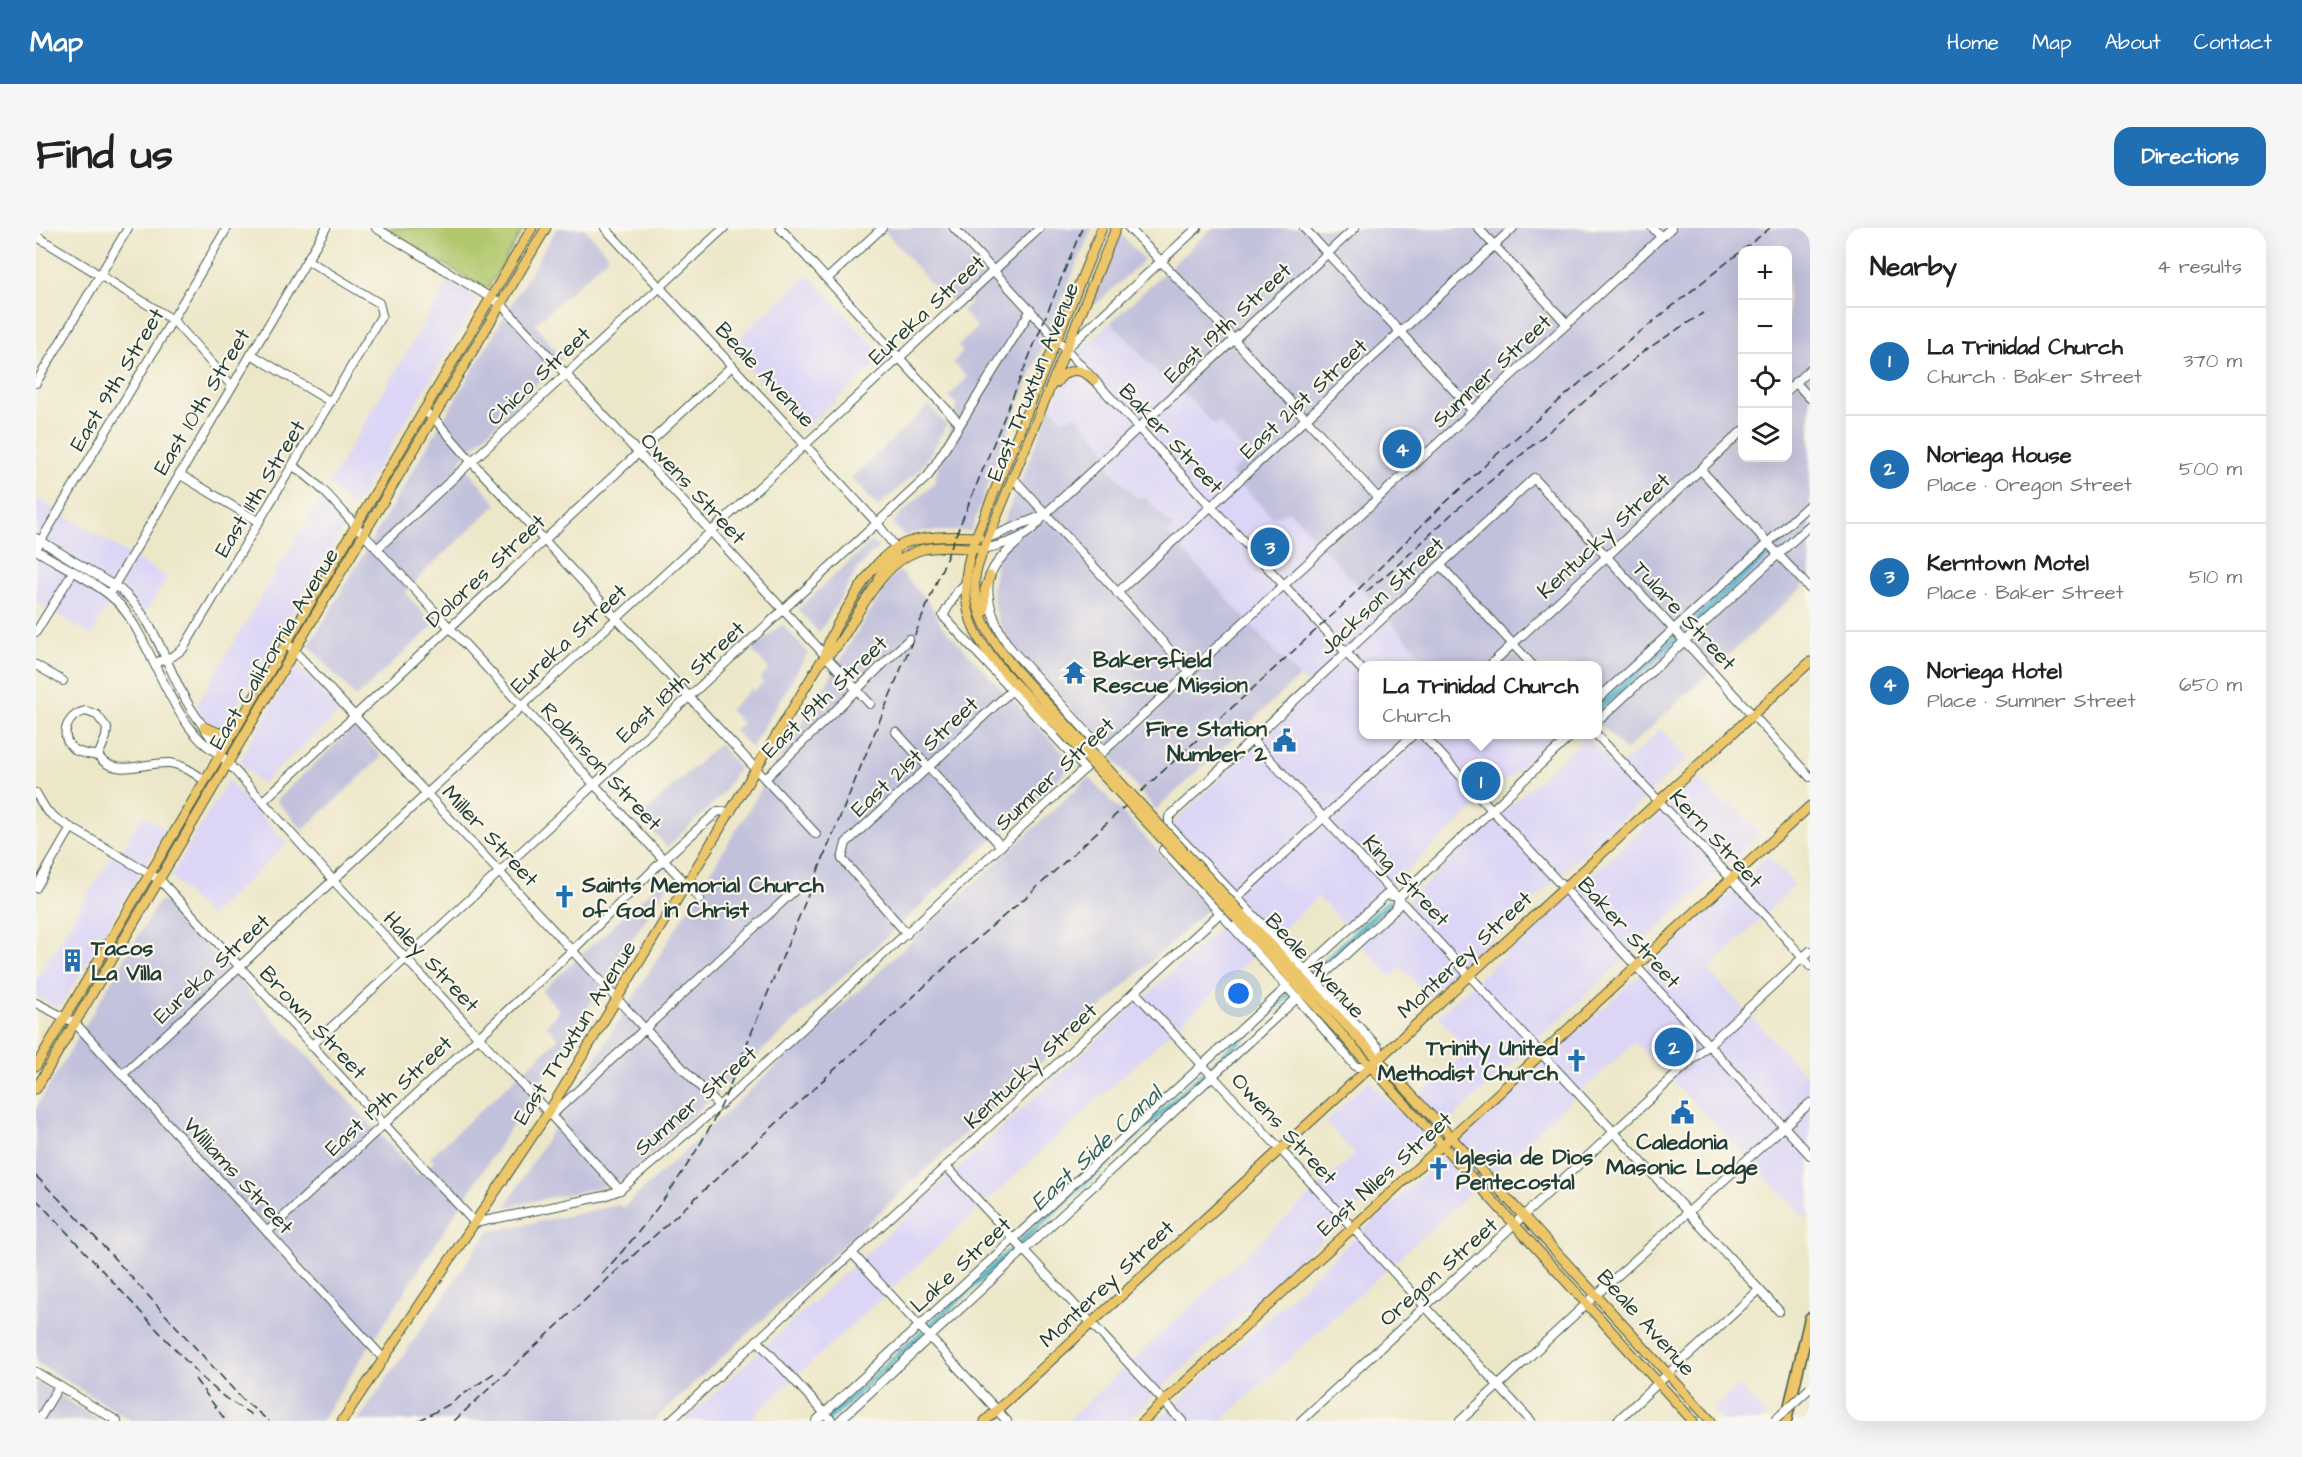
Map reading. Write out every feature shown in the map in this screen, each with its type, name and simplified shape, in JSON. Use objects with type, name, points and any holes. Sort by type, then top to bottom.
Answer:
[{"type":"highway","points":[[1786,1421],[1810,1318]]},
{"type":"highway","points":[[1780,1421],[1799,1369]]},
{"type":"main road","name":"East California Avenue","points":[[36,1066],[532,228]]},
{"type":"main road","name":"East California Avenue","points":[[36,1089],[546,228]]},
{"type":"main road","name":"East Truxtun Avenue","points":[[976,537],[1102,228]]},
{"type":"main road","name":"East Truxtun Avenue","points":[[825,656],[828,640],[878,561],[896,548],[917,538],[988,538],[1116,228]]},
{"type":"main road","points":[[1046,400],[1060,378],[1069,371],[1081,371],[1094,380]]},
{"type":"main road","points":[[1014,441],[1010,468],[1010,475],[1014,479]]},
{"type":"main road","name":"Beale Avenue","points":[[976,537],[966,564],[964,585],[968,614],[981,643],[1064,727],[1240,917],[1378,1059],[1711,1421]]},
{"type":"main road","name":"Beale Avenue","points":[[988,538],[978,564],[975,583],[985,626],[1001,651],[1064,727]]},
{"type":"main road","name":"East Truxtun Avenue","points":[[342,1421],[548,1113],[825,656],[837,646],[877,583],[902,559],[922,549],[939,547],[984,549]]},
{"type":"main road","points":[[877,583],[885,565],[895,557],[896,548]]},
{"type":"main road","points":[[985,626],[983,604],[990,576]]},
{"type":"main road","name":"Monterey Street","points":[[986,1421],[1810,662]]},
{"type":"main road","points":[[204,728],[219,733],[234,730]]},
{"type":"main road","name":"East Niles Street","points":[[1143,1421],[1810,806]]},
{"type":"main road","name":"Beale Avenue","points":[[1240,917],[1370,1067],[1693,1421]]},
{"type":"main road","points":[[1378,1047],[1385,1048],[1396,1042]]},
{"type":"main road","points":[[1350,1085],[1357,1075],[1356,1067]]},
{"type":"street","points":[[36,383],[128,228]]},
{"type":"street","name":"East 9th Street","points":[[36,549],[38,539],[227,228]]},
{"type":"street","name":"East 10th Street","points":[[108,594],[326,228]]},
{"type":"street","name":"Owens Street","points":[[376,228],[501,304],[870,704]]},
{"type":"street","name":"Beale Avenue","points":[[605,228],[877,523],[896,548]]},
{"type":"street","name":"Chico Street","points":[[377,549],[724,228]]},
{"type":"street","points":[[780,228],[960,424]]},
{"type":"street","points":[[827,279],[882,228]]},
{"type":"street","name":"Baker Street","points":[[954,228],[1359,666]]},
{"type":"street","name":"Eureka Street","points":[[122,1075],[1040,228]]},
{"type":"street","points":[[1129,228],[1378,498]]},
{"type":"street","points":[[1066,349],[1197,228]]},
{"type":"street","points":[[1304,228],[1473,411]]},
{"type":"street","name":"East 19th Street","points":[[984,549],[1023,537],[1037,526],[1044,515],[1355,228]]},
{"type":"street","points":[[1478,228],[1567,324]]},
{"type":"street","name":"East 21st Street","points":[[1117,593],[1513,228]]},
{"type":"street","points":[[1653,228],[1661,237]]},
{"type":"street","name":"Sumner Street","points":[[475,1223],[604,1196],[620,1190],[719,1106],[1671,228]]},
{"type":"street","points":[[36,236],[173,320],[232,386]]},
{"type":"street","name":"East 11th Street","points":[[155,663],[183,649],[381,318],[383,311],[379,303],[307,260]]},
{"type":"street","name":"East 18th Street","points":[[311,1046],[928,476],[1031,309]]},
{"type":"street","points":[[250,354],[331,402]]},
{"type":"street","name":"Dolores Street","points":[[263,801],[732,366]]},
{"type":"street","points":[[1792,385],[1810,369]]},
{"type":"street","points":[[1795,382],[1810,398]]},
{"type":"street","points":[[423,411],[433,417],[471,462],[816,834]]},
{"type":"street","name":"Kentucky Street","points":[[1494,661],[1738,436]]},
{"type":"street","name":"Robinson Street","points":[[293,466],[317,483],[700,899]]},
{"type":"street","points":[[1701,470],[1810,589]]},
{"type":"street","points":[[179,474],[259,522]]},
{"type":"street","name":"Tulare Street","points":[[1534,478],[1810,777]]},
{"type":"street","name":"Jackson Street","points":[[1178,836],[1169,826],[1169,818],[1251,739],[1534,478]]},
{"type":"street","points":[[1014,479],[1044,515],[1190,672]]},
{"type":"street","points":[[1602,695],[1810,504]]},
{"type":"street","name":"East 19th Street","points":[[988,538],[1044,515]]},
{"type":"street","points":[[1602,717],[1810,525]]},
{"type":"street","points":[[1023,537],[998,562],[990,576],[990,603],[994,619],[1003,638],[1104,751]]},
{"type":"street","points":[[38,539],[114,585],[129,597],[145,617],[188,704],[220,754]]},
{"type":"street","points":[[36,549],[108,594],[123,608],[155,663],[175,706],[210,748],[220,754]]},
{"type":"street","points":[[1440,565],[1528,661]]},
{"type":"street","points":[[36,632],[73,572]]},
{"type":"street","points":[[964,585],[957,592],[943,616],[1085,769]]},
{"type":"street","name":"East 19th Street","points":[[765,779],[909,639]]},
{"type":"street","name":"Miller Street","points":[[286,642],[719,1106]]},
{"type":"street","points":[[36,665],[63,681]]},
{"type":"street","name":"East 21st Street","points":[[907,933],[842,860],[846,843],[1012,690]]},
{"type":"street","points":[[98,756],[107,734],[105,723],[91,712],[76,714],[65,731],[66,739],[78,752],[98,756],[116,769],[161,763],[176,765],[204,780]]},
{"type":"street","points":[[896,732],[1001,846]]},
{"type":"street","name":"King Street","points":[[1251,739],[1779,1311]]},
{"type":"street","name":"Kentucky Street","points":[[670,1421],[1410,739]]},
{"type":"street","name":"Baker Street","points":[[1426,739],[1810,1155]]},
{"type":"street","points":[[1316,982],[1397,907],[1399,897],[1569,739]]},
{"type":"street","name":"Kern Street","points":[[1600,739],[1810,966]]},
{"type":"street","name":"Haley Street","points":[[220,754],[333,880],[620,1190]]},
{"type":"street","name":"Brown Street","points":[[36,793],[46,810],[71,828],[160,880],[475,1223]]},
{"type":"street","name":"East 19th Street","points":[[267,1232],[573,950],[663,860],[718,811],[731,812]]},
{"type":"street","points":[[36,888],[71,828]]},
{"type":"street","points":[[1370,1067],[1356,1067],[1163,850],[1178,836],[1378,1047],[1378,1059]]},
{"type":"street","points":[[548,1113],[556,1111],[795,890]]},
{"type":"street","points":[[1305,970],[1386,895],[1399,897]]},
{"type":"street","name":"Oregon Street","points":[[1301,1421],[1810,951]]},
{"type":"street","name":"Lake Street","points":[[816,1421],[1287,987]]},
{"type":"street","name":"Owens Street","points":[[1135,992],[1531,1421]]},
{"type":"street","name":"Lake Street","points":[[839,1421],[1297,998]]},
{"type":"street","name":"Williams Street","points":[[36,1002],[75,1023],[384,1359]]},
{"type":"street","points":[[1460,1421],[1586,1304],[1810,1103]]},
{"type":"street","points":[[946,1166],[1182,1421]]},
{"type":"street","points":[[852,1253],[1007,1421]]},
{"type":"street","points":[[1617,1421],[1759,1290]]},
{"type":"street","points":[[758,1340],[832,1421]]},
{"type":"street","points":[[36,1372],[117,1421]]},
{"type":"street","points":[[38,1421],[59,1386]]},
{"type":"street","points":[[1774,1421],[1810,1388]]},
{"type":"shaded area","points":[[557,228],[584,228],[609,256],[535,324],[562,358],[460,460],[497,504],[405,593],[434,625],[356,697],[309,646]]},
{"type":"shaded area","points":[[882,228],[1092,228],[1018,405],[971,531],[922,531],[904,536],[892,522],[934,483],[957,405],[949,397],[967,377],[953,362],[963,352],[958,346],[977,328],[962,311],[972,302],[944,299]]},
{"type":"shaded area","points":[[1212,228],[1810,228],[1810,580],[1625,751],[1602,725],[1602,661],[1426,661],[1290,511],[1273,518],[1230,474],[1249,456],[1219,423],[1215,426],[1188,397],[1169,385],[1111,322]]},
{"type":"shaded area","points":[[1120,233],[1144,260],[1095,305],[1091,302]]},
{"type":"shaded area","points":[[808,275],[884,357],[804,429],[729,347]]},
{"type":"shaded area","points":[[449,281],[474,296],[476,303],[356,504],[349,506],[329,483]]},
{"type":"shaded area","points":[[1111,322],[1169,385],[1188,396],[1215,426],[1219,423],[1249,456],[1231,474],[1246,489],[1290,510],[1426,661],[1359,661],[1359,739],[1486,739],[1489,743],[1494,739],[1552,739],[1346,926],[1318,897],[748,1421],[684,1421],[1243,906],[1171,825],[1313,690],[1167,533],[1172,527],[1146,498],[1137,498],[1110,469],[1103,445],[1077,416],[1063,420],[1051,407],[1081,349]]},
{"type":"shaded area","points":[[929,405],[947,425],[922,467],[878,507],[851,478]]},
{"type":"shaded area","points":[[1051,407],[1063,420],[1076,415],[1103,445],[1110,469],[1137,498],[1146,498],[1173,527],[1167,533],[1299,677],[1156,810],[1113,759],[1115,756],[1007,639],[1001,629],[993,601],[992,590],[1003,523]]},
{"type":"shaded area","points":[[36,498],[167,577],[147,611],[109,605],[91,635],[36,602]]},
{"type":"shaded area","points":[[320,498],[342,523],[343,528],[227,722],[219,727],[209,725],[196,706]]},
{"type":"shaded area","points":[[872,541],[878,547],[858,569],[819,633],[798,609]]},
{"type":"shaded area","points":[[899,570],[931,605],[941,625],[1074,764],[624,1178],[602,1187],[505,1207],[890,579]]},
{"type":"shaded area","points":[[782,624],[808,653],[751,748],[734,730],[742,723],[729,710],[751,689],[754,691],[763,683],[760,679],[769,669],[752,651]]},
{"type":"shaded area","points":[[296,664],[340,712],[261,784],[240,761]]},
{"type":"shaded area","points":[[354,727],[382,757],[303,830],[276,800]]},
{"type":"shaded area","points":[[1661,729],[1688,758],[1428,996],[1401,967],[1391,977],[1361,944],[1583,739],[1589,739],[1618,768]]},
{"type":"shaded area","points":[[719,744],[739,767],[721,796],[667,847],[640,817]]},
{"type":"shaded area","points":[[1089,777],[1210,907],[653,1421],[358,1421],[488,1232],[619,1205],[623,1208]]},
{"type":"shaded area","points":[[1698,778],[1726,806],[1731,802],[1760,834],[1126,1421],[1067,1421],[1355,1154],[1325,1122],[1369,1080],[1401,1113],[1468,1051],[1438,1016]]},
{"type":"shaded area","points":[[228,780],[287,844],[209,917],[171,876]]},
{"type":"shaded area","points":[[142,815],[166,829],[61,1006],[55,1007],[36,996],[36,980],[110,858],[123,849]]},
{"type":"shaded area","points":[[1768,856],[1795,885],[1708,970],[1810,1080],[1810,1205],[1807,1220],[1635,1042],[1221,1421],[1157,1421]]},
{"type":"shaded area","points":[[666,877],[670,881],[321,1421],[132,1421],[36,1362],[36,1108],[159,901],[166,902],[417,1175],[434,1162],[430,1157],[559,1038],[546,1025],[560,1011],[542,991]]},
{"type":"shaded area","points":[[36,1381],[101,1421],[36,1421]]},
{"type":"shaded area","points":[[1739,1386],[1766,1415],[1760,1421],[1722,1421],[1712,1410]]},
{"type":"green space","points":[[384,228],[524,228],[487,290]]},
{"type":"waterway","name":"East Side Canal","points":[[1687,628],[1810,514]]},
{"type":"waterway","name":"East Side Canal","points":[[1602,705],[1676,638]]},
{"type":"waterway","name":"East Side Canal","points":[[1308,977],[1389,902]]},
{"type":"waterway","name":"East Side Canal","points":[[826,1421],[1294,990]]},
{"type":"railway","points":[[602,1274],[668,1193],[698,1148],[723,1102],[1082,228]]},
{"type":"railway","points":[[454,1421],[965,949],[1032,892],[1341,607],[1426,521],[1495,456],[1625,344],[1770,228]]},
{"type":"railway","points":[[1366,592],[1455,511],[1644,351],[1703,313]]},
{"type":"railway","points":[[36,1176],[73,1213],[243,1400],[269,1421]]},
{"type":"railway","points":[[36,1199],[200,1376],[224,1397],[252,1415]]},
{"type":"railway","points":[[418,1421],[448,1405],[497,1371]]},
{"type":"railway","points":[[195,1379],[226,1421]]},
{"type":"place","name":"Noriega Hotel","points":[[1402,449]]},
{"type":"place","name":"Kerntown Motel","points":[[1270,547]]},
{"type":"place","name":"Bakersfield Rescue Mission","points":[[1075,672]]},
{"type":"place","name":"Fire Station Number 2","points":[[1285,741]]},
{"type":"place","name":"La Trinidad Church","points":[[1481,781]]},
{"type":"place","name":"Saints Memorial Church of God in Christ","points":[[564,897]]},
{"type":"place","name":"Tacos La Villa","points":[[73,960]]},
{"type":"place","name":"Noriega House","points":[[1674,1047]]},
{"type":"place","name":"Trinity United Methodist Church","points":[[1576,1060]]},
{"type":"place","name":"Caledonia Masonic Lodge","points":[[1682,1112]]},
{"type":"place","name":"Iglesia de Dios Pentecostal","points":[[1438,1169]]}]
